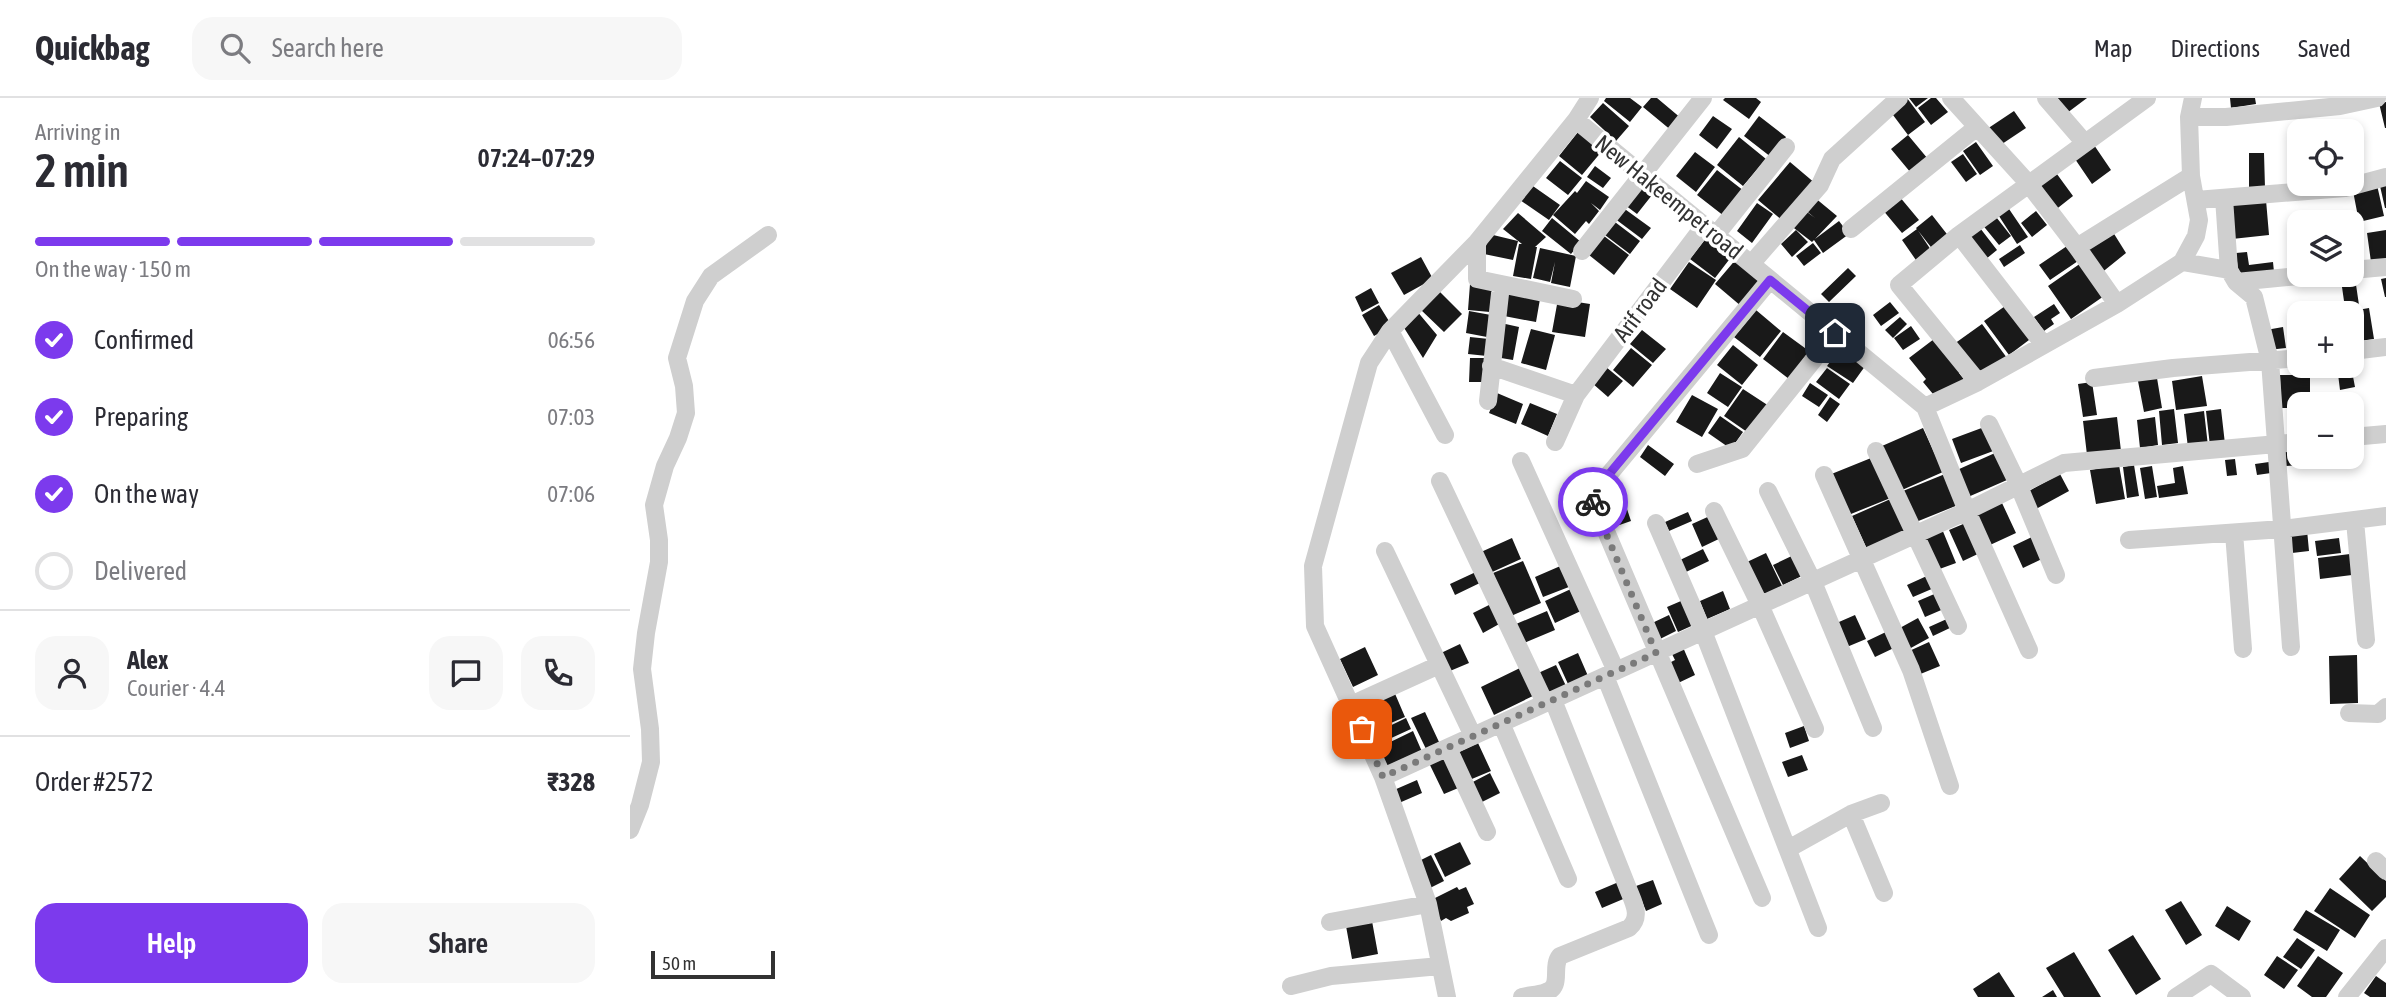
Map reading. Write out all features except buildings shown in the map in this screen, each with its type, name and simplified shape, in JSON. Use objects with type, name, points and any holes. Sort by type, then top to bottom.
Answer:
[{"type":"street","points":[[1447,997],[1428,904],[1383,777],[1315,626],[1313,566],[1369,363],[1390,331],[1477,242],[1576,120],[1590,98]]},
{"type":"street","points":[[1582,251],[1703,98]]},
{"type":"street","points":[[1751,264],[1820,185],[1832,159],[1899,98]]},
{"type":"street","points":[[1951,98],[2028,183],[2117,304]]},
{"type":"street","points":[[2046,98],[2084,142]]},
{"type":"street","points":[[1978,382],[1899,285],[1959,235],[2147,98]]},
{"type":"street","points":[[2193,98],[2190,176],[2210,199],[2212,269]]},
{"type":"street","points":[[2194,117],[2226,117],[2340,106],[2377,98]]},
{"type":"street","name":"New Hakeempet road","points":[[1576,120],[1835,333],[1929,416]]},
{"type":"street","points":[[1852,229],[1977,127]]},
{"type":"street","name":"Arif road","points":[[1555,442],[1576,395],[1710,230],[1786,147]]},
{"type":"street","points":[[2077,247],[2190,176]]},
{"type":"street","points":[[2210,199],[2345,188],[2386,177]]},
{"type":"street","points":[[2210,199],[2199,220],[2196,236],[2212,269],[2254,297],[2270,361],[2291,647]]},
{"type":"street","points":[[630,830],[640,806],[650,762],[650,729],[642,669],[659,562],[654,505],[685,412],[684,386],[677,358],[695,301],[711,276],[768,235]]},
{"type":"street","points":[[1959,235],[2044,345]]},
{"type":"street","points":[[1477,242],[1477,279],[1573,299]]},
{"type":"street","points":[[2364,269],[2386,267]]},
{"type":"street","points":[[2029,650],[1967,511],[1929,416],[1978,382],[2117,304],[2212,269],[2287,274]]},
{"type":"street","points":[[1762,898],[1591,496],[1770,280]]},
{"type":"street","points":[[1488,401],[1501,285]]},
{"type":"street","points":[[1390,331],[1446,435]]},
{"type":"street","points":[[1697,464],[1742,449],[1835,333]]},
{"type":"street","points":[[2364,350],[2386,347]]},
{"type":"street","points":[[2094,378],[2173,368],[2287,359]]},
{"type":"street","points":[[1491,366],[1576,395]]},
{"type":"street","points":[[1989,424],[2018,484],[2056,575]]},
{"type":"street","points":[[2364,436],[2386,434]]},
{"type":"street","points":[[1383,777],[1967,511],[2064,463],[2287,443]]},
{"type":"street","points":[[1876,451],[1958,626]]},
{"type":"street","points":[[1521,461],[1611,674],[1709,935]]},
{"type":"street","points":[[1824,475],[1911,670],[1950,786]]},
{"type":"street","points":[[1440,481],[1549,701],[1637,914],[1629,928],[1560,956],[1555,964],[1556,979],[1553,989],[1522,997]]},
{"type":"street","points":[[1768,491],[1813,582],[1872,727]]},
{"type":"street","points":[[1714,511],[1760,605],[1815,729]]},
{"type":"street","points":[[2129,540],[2282,529],[2386,516]]},
{"type":"street","points":[[2355,521],[2366,640]]},
{"type":"street","points":[[1657,523],[1703,631],[1818,928]]},
{"type":"street","points":[[2234,533],[2243,649]]},
{"type":"street","points":[[1385,551],[1473,736]]},
{"type":"street","points":[[1351,705],[1439,665]]},
{"type":"street","points":[[2349,713],[2378,714],[2386,708]]},
{"type":"street","points":[[1501,723],[1568,879]]},
{"type":"street","points":[[1448,748],[1487,832]]},
{"type":"street","points":[[1788,849],[1851,814],[1881,803]]},
{"type":"street","points":[[1851,814],[1884,893]]},
{"type":"street","points":[[1330,922],[1428,904]]},
{"type":"street","points":[[2347,997],[2386,948]]},
{"type":"street","points":[[1291,986],[1331,976],[1440,965]]},
{"type":"street","points":[[2176,997],[2211,974],[2242,997]]},
{"type":"way so far","points":[[1362,729],[1383,777],[1656,653],[1593,502]]},
{"type":"route","points":[[1593,502],[1591,496],[1770,280],[1835,333]]}]
